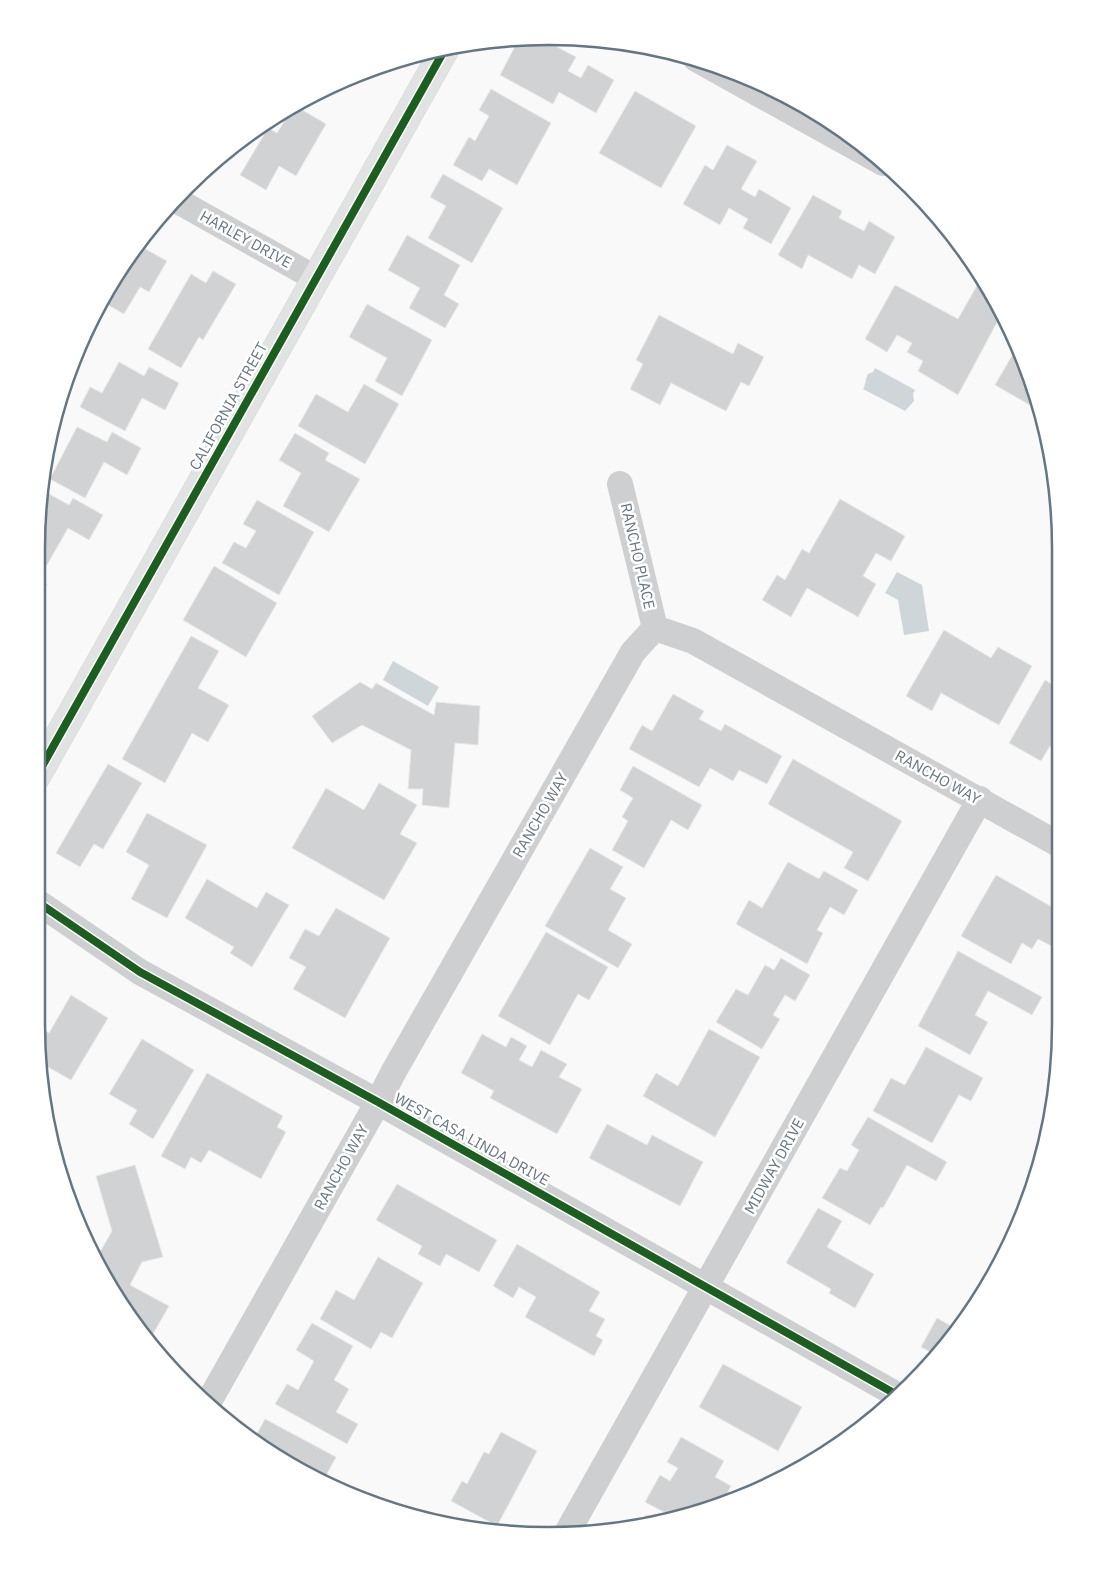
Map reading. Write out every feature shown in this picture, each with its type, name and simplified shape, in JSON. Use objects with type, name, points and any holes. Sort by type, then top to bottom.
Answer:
[{"type":"street","name":"CALIFORNIA STREET","points":[[45,760],[439,57]]},
{"type":"street","points":[[739,82],[814,121]]},
{"type":"street","name":"HARLEY DRIVE","points":[[182,203],[315,278]]},
{"type":"street","name":"RANCHO PLACE","points":[[620,484],[655,628]]},
{"type":"street","name":"RANCHO WAY","points":[[212,1398],[378,1102],[394,1070],[633,652],[655,628],[693,641],[1052,841]]},
{"type":"street","name":"MIDWAY DRIVE","points":[[571,1526],[980,800]]},
{"type":"street","name":"WEST CASA LINDA DRIVE","points":[[45,908],[140,972],[378,1102],[891,1392]]},
{"type":"shaded area","points":[[875,368],[915,390],[913,394],[914,401],[905,411],[863,389],[868,374],[873,372]]},
{"type":"shaded area","points":[[897,572],[922,585],[929,631],[904,635],[898,600],[885,593]]},
{"type":"shaded area","points":[[393,661],[439,687],[428,706],[383,680]]},
{"type":"building","points":[[554,45],[576,57],[568,71],[581,78],[588,65],[614,80],[596,113],[559,92],[553,104],[500,75],[515,46]]},
{"type":"building","points":[[491,89],[551,123],[517,185],[489,169],[482,181],[453,165],[469,137],[475,141],[489,116],[479,110]]},
{"type":"building","points":[[635,91],[696,126],[661,188],[599,153]]},
{"type":"building","points":[[302,110],[326,124],[296,176],[279,166],[266,190],[240,175],[265,133],[270,129],[277,133],[285,120]]},
{"type":"building","points":[[727,145],[757,161],[741,189],[755,197],[759,189],[791,208],[771,244],[743,228],[748,219],[729,208],[720,225],[683,204],[705,165],[713,170]]},
{"type":"building","points":[[443,174],[503,208],[472,263],[428,238],[446,206],[430,197]]},
{"type":"building","points":[[813,195],[842,211],[839,218],[864,231],[869,221],[895,237],[875,274],[859,265],[852,279],[808,255],[802,269],[778,255]]},
{"type":"building","points":[[407,235],[460,265],[444,295],[459,304],[445,328],[409,308],[420,288],[388,270]]},
{"type":"building","points":[[144,248],[167,261],[149,292],[140,287],[124,314],[108,305]]},
{"type":"building","points":[[213,271],[236,284],[203,340],[199,337],[181,368],[148,349],[191,274],[206,283]]},
{"type":"building","points":[[895,285],[958,319],[977,285],[998,321],[958,395],[918,371],[923,361],[907,352],[912,343],[897,335],[887,352],[865,339]]},
{"type":"building","points":[[367,304],[432,340],[402,396],[375,381],[387,358],[349,337]]},
{"type":"building","points":[[659,315],[733,354],[738,343],[764,357],[749,386],[741,382],[726,411],[671,383],[660,405],[630,389],[643,364],[636,360]]},
{"type":"building","points":[[1013,354],[1031,406],[995,385]]},
{"type":"building","points":[[119,362],[144,376],[149,367],[179,383],[165,410],[142,398],[125,431],[80,407],[90,387],[102,393]]},
{"type":"building","points":[[364,384],[399,404],[365,464],[298,426],[316,394],[348,412]]},
{"type":"building","points":[[77,427],[107,442],[112,432],[141,448],[127,475],[104,462],[85,498],[50,479]]},
{"type":"building","points":[[295,433],[329,453],[325,460],[360,479],[329,532],[283,506],[301,473],[279,460]]},
{"type":"building","points":[[48,493],[69,505],[73,498],[103,515],[89,540],[68,528],[47,565],[45,564],[45,548]]},
{"type":"building","points":[[840,499],[905,536],[891,561],[876,553],[863,576],[876,584],[858,617],[807,588],[791,617],[762,600],[777,575],[785,580],[802,549],[809,553]]},
{"type":"building","points":[[257,500],[314,532],[279,595],[222,563],[234,542],[246,548],[256,531],[243,524]]},
{"type":"building","points":[[214,566],[277,603],[246,657],[183,620]]},
{"type":"building","points":[[944,630],[991,658],[998,647],[1032,666],[999,725],[941,693],[932,711],[906,696]]},
{"type":"building","points":[[191,636],[219,651],[198,688],[229,705],[208,742],[192,733],[165,783],[122,759]]},
{"type":"building","points":[[1045,680],[1052,684],[1052,747],[1050,746],[1041,761],[1009,743]]},
{"type":"building","points":[[360,682],[372,689],[376,683],[434,715],[436,702],[480,706],[478,745],[455,743],[449,808],[422,805],[423,789],[408,789],[411,750],[362,725],[332,743],[312,716]]},
{"type":"building","points":[[673,694],[704,711],[699,719],[721,731],[725,724],[782,756],[767,784],[739,770],[733,781],[710,768],[699,787],[629,749],[642,725],[652,731]]},
{"type":"building","points":[[793,759],[902,821],[868,881],[844,868],[853,852],[768,804]]},
{"type":"building","points":[[108,764],[142,783],[103,849],[94,844],[80,867],[56,853]]},
{"type":"building","points":[[633,766],[702,805],[688,830],[671,820],[644,868],[612,850],[628,821],[622,817],[633,798],[620,790]]},
{"type":"building","points":[[379,783],[417,805],[400,834],[417,843],[384,900],[292,848],[326,788],[364,810]]},
{"type":"building","points":[[147,813],[207,845],[167,918],[131,899],[149,865],[126,852]]},
{"type":"building","points":[[590,848],[623,867],[610,889],[626,898],[608,930],[632,944],[618,968],[545,926]]},
{"type":"building","points":[[788,862],[819,879],[824,871],[858,890],[844,915],[830,907],[817,930],[823,933],[807,964],[736,924],[749,900],[762,908]]},
{"type":"building","points":[[996,875],[1052,907],[1052,946],[1038,939],[1032,949],[1022,943],[1011,964],[961,936]]},
{"type":"building","points":[[207,879],[257,908],[266,892],[289,905],[252,967],[230,953],[234,947],[185,918]]},
{"type":"building","points":[[336,908],[390,938],[345,1018],[293,989],[306,967],[289,958],[305,929],[319,936]]},
{"type":"building","points":[[546,932],[608,967],[589,1000],[578,994],[550,1045],[498,1016]]},
{"type":"building","points":[[958,951],[1042,997],[1032,1015],[988,991],[975,1015],[988,1022],[970,1055],[918,1026]]},
{"type":"building","points":[[781,958],[810,975],[795,1001],[785,995],[773,1015],[780,1019],[762,1049],[716,1022],[736,989],[748,995],[765,965],[774,970]]},
{"type":"building","points":[[71,995],[108,1018],[71,1080],[47,1066],[45,1031],[49,1033]]},
{"type":"building","points":[[709,1029],[760,1057],[715,1137],[643,1096],[656,1073],[678,1086]]},
{"type":"building","points":[[482,1034],[506,1047],[511,1037],[527,1046],[519,1060],[532,1067],[541,1050],[567,1064],[559,1077],[582,1089],[557,1134],[490,1098],[494,1091],[461,1073]]},
{"type":"building","points":[[142,1039],[194,1070],[153,1139],[129,1124],[137,1110],[109,1094]]},
{"type":"building","points":[[926,1047],[983,1078],[971,1101],[959,1095],[932,1143],[873,1111],[891,1078],[905,1085]]},
{"type":"building","points":[[207,1073],[283,1116],[277,1127],[286,1132],[261,1179],[209,1150],[201,1163],[191,1157],[185,1169],[161,1156]]},
{"type":"building","points":[[868,1117],[947,1162],[936,1181],[907,1165],[883,1208],[881,1207],[870,1225],[822,1198],[840,1168],[847,1171],[859,1150],[851,1145]]},
{"type":"building","points":[[607,1124],[647,1145],[652,1135],[703,1162],[680,1206],[589,1158]]},
{"type":"building","points":[[135,1165],[163,1257],[142,1262],[130,1285],[169,1306],[153,1334],[112,1275],[100,1252],[112,1231],[96,1176]]},
{"type":"building","points":[[397,1184],[497,1240],[479,1272],[446,1254],[440,1266],[418,1254],[422,1246],[376,1220]]},
{"type":"building","points":[[818,1208],[842,1221],[827,1247],[874,1274],[855,1308],[829,1293],[831,1289],[786,1263]]},
{"type":"building","points":[[517,1244],[600,1292],[589,1311],[605,1319],[596,1336],[603,1340],[594,1356],[525,1317],[536,1297],[519,1287],[513,1298],[493,1286]]},
{"type":"building","points":[[378,1257],[423,1283],[392,1338],[381,1332],[371,1349],[320,1319],[336,1290],[354,1300]]},
{"type":"building","points":[[937,1318],[951,1326],[930,1352],[921,1347]]},
{"type":"building","points":[[312,1323],[353,1346],[334,1380],[349,1389],[336,1412],[358,1424],[347,1444],[275,1404],[287,1384],[298,1390],[314,1361],[296,1350]]},
{"type":"building","points":[[723,1364],[802,1407],[778,1451],[699,1407]]},
{"type":"building","points":[[265,1419],[336,1457],[326,1475],[297,1460],[257,1434]]},
{"type":"building","points":[[501,1432],[537,1451],[498,1524],[493,1524],[451,1501],[462,1481],[467,1484],[484,1452],[489,1454]]},
{"type":"building","points":[[681,1437],[724,1461],[715,1477],[731,1486],[727,1494],[666,1513],[645,1502],[660,1475],[670,1481],[678,1468],[667,1462]]},
{"type":"cycle path","points":[[45,761],[440,57]]},
{"type":"cycle path","points":[[45,907],[140,972],[378,1102],[892,1392]]}]
